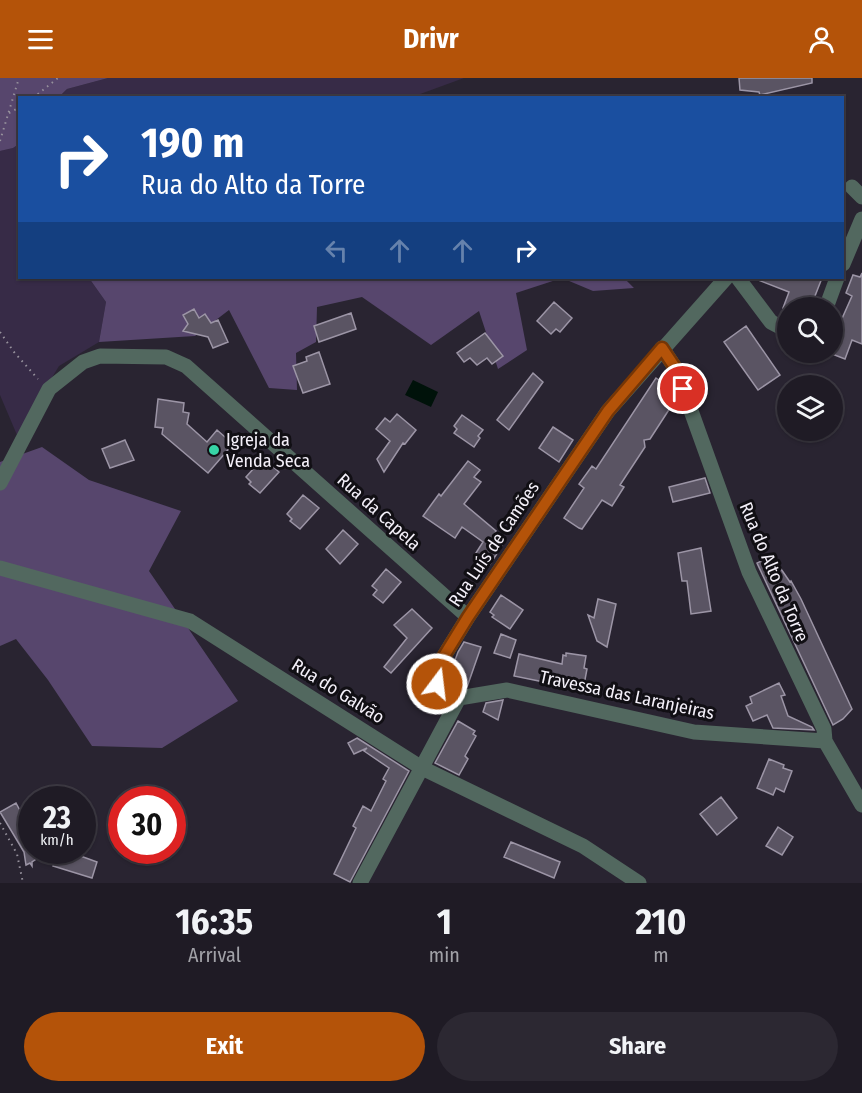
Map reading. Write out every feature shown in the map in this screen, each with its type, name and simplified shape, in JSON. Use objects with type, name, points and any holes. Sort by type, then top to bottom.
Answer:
[{"type":"street","points":[[844,262],[862,219]]},
{"type":"street","name":"Rua Luís de Camões","points":[[459,698],[437,684],[436,669],[468,617],[608,411],[725,279]]},
{"type":"street","points":[[739,279],[771,322],[777,326]]},
{"type":"street","points":[[829,297],[837,279]]},
{"type":"street","name":"Rua do Alto da Torre","points":[[662,348],[676,369],[749,572],[824,729],[825,741],[862,805]]},
{"type":"street","name":"Rua da Capela","points":[[0,483],[49,389],[83,362],[100,356],[166,357],[186,366],[468,617]]},
{"type":"street","name":"Rua do Galvão","points":[[0,568],[190,621],[422,768],[583,846],[639,883]]},
{"type":"street","name":"Travessa das Laranjeiras","points":[[459,698],[507,690],[694,732],[825,741]]},
{"type":"street","points":[[360,883],[459,698]]},
{"type":"path","points":[[0,141],[20,78]]},
{"type":"path","points":[[36,96],[58,78]]},
{"type":"path","points":[[8,114],[18,108]]},
{"type":"path","points":[[0,127],[3,131]]},
{"type":"path","points":[[0,332],[14,352],[49,389]]},
{"type":"path","points":[[0,823],[17,854],[23,883]]},
{"type":"shaded area","points":[[0,78],[108,78],[67,89],[60,96],[18,96],[18,145],[0,151]]},
{"type":"shaded area","points":[[108,78],[464,78],[415,96],[61,96],[67,89]]},
{"type":"shaded area","points":[[18,145],[18,279],[90,279],[106,302],[99,342],[59,366],[17,435],[0,395],[0,151]]},
{"type":"shaded area","points":[[90,279],[559,279],[516,293],[527,350],[498,369],[479,311],[431,345],[362,297],[317,307],[316,342],[296,353],[297,390],[269,388],[229,310],[195,336],[99,342],[106,302]]},
{"type":"shaded area","points":[[564,279],[625,279],[634,288],[593,291]]},
{"type":"shaded area","points":[[413,380],[438,392],[431,407],[405,395]]},
{"type":"shaded area","points":[[42,447],[89,480],[181,511],[149,571],[238,701],[162,748],[92,746],[48,680],[16,639],[0,646],[0,462]]},
{"type":"building","points":[[739,78],[812,78],[812,83],[760,95],[759,92],[740,90]]},
{"type":"building","points":[[862,273],[862,344],[852,340],[845,359],[843,358],[843,316],[852,296],[846,293],[853,275],[860,277]]},
{"type":"building","points":[[756,279],[822,279],[815,297],[787,297],[789,292]]},
{"type":"building","points":[[554,302],[572,318],[560,332],[556,329],[551,334],[537,321]]},
{"type":"building","points":[[194,309],[199,318],[205,314],[211,323],[218,320],[228,342],[213,348],[208,337],[183,331],[188,324],[183,315]]},
{"type":"building","points":[[351,313],[356,329],[319,342],[314,326]]},
{"type":"building","points":[[746,326],[780,375],[758,390],[724,342]]},
{"type":"building","points":[[485,333],[503,356],[492,364],[487,358],[477,365],[470,358],[464,362],[457,353]]},
{"type":"building","points":[[319,352],[330,384],[303,393],[293,366],[307,361],[306,357]]},
{"type":"building","points":[[533,373],[543,382],[509,430],[497,420]]},
{"type":"building","points":[[656,378],[671,388],[669,391],[673,395],[674,402],[650,439],[644,440],[645,447],[620,485],[624,487],[612,506],[602,500],[582,529],[579,528],[564,518],[584,488],[579,484],[592,466],[596,469]]},
{"type":"building","points":[[158,399],[184,403],[183,412],[189,413],[187,424],[207,442],[217,430],[233,444],[208,473],[162,434],[163,428],[155,427]]},
{"type":"building","points":[[397,414],[416,430],[405,444],[403,443],[384,472],[377,459],[390,441],[376,429],[385,418],[390,422]]},
{"type":"building","points":[[462,415],[483,430],[474,447],[454,433],[457,429],[454,426]]},
{"type":"building","points":[[553,427],[573,440],[559,462],[539,448]]},
{"type":"building","points":[[125,440],[134,460],[110,468],[102,449]]},
{"type":"building","points":[[263,458],[279,472],[260,493],[249,484],[251,482],[246,477]]},
{"type":"building","points":[[468,461],[480,470],[474,477],[481,482],[464,504],[496,531],[492,537],[503,544],[489,566],[474,556],[483,542],[462,527],[455,538],[423,516]]},
{"type":"building","points":[[705,478],[710,493],[673,502],[669,487]]},
{"type":"building","points":[[303,495],[319,508],[300,529],[290,521],[292,519],[287,514]]},
{"type":"building","points":[[343,530],[358,544],[340,564],[326,549]]},
{"type":"building","points":[[701,548],[711,611],[691,614],[687,581],[682,581],[678,553]]},
{"type":"building","points":[[772,556],[801,599],[852,709],[843,719],[833,725],[757,563]]},
{"type":"building","points":[[386,569],[401,582],[383,603],[373,595],[377,590],[372,586]]},
{"type":"building","points":[[501,595],[523,610],[510,629],[492,617],[494,615],[490,612]]},
{"type":"building","points":[[598,599],[616,604],[607,647],[597,641],[588,615],[594,618]]},
{"type":"building","points":[[412,609],[432,628],[391,673],[384,667],[407,638],[394,625]]},
{"type":"building","points":[[501,634],[516,640],[510,658],[494,653]]},
{"type":"building","points":[[464,642],[481,647],[467,687],[461,688],[448,679]]},
{"type":"building","points":[[566,653],[586,656],[584,668],[587,669],[584,685],[544,680],[544,682],[514,676],[519,654],[562,664],[563,655],[566,656]]},
{"type":"building","points":[[779,683],[785,695],[781,696],[788,716],[814,730],[773,728],[767,715],[753,721],[746,706],[752,703],[750,697]]},
{"type":"building","points":[[503,700],[498,720],[483,712],[486,703]]},
{"type":"building","points":[[458,721],[475,731],[473,734],[476,736],[465,756],[468,759],[459,775],[435,763]]},
{"type":"building","points":[[357,738],[409,771],[350,882],[334,874],[356,828],[353,826],[363,806],[371,811],[386,781],[383,779],[389,768],[364,751],[367,748],[354,754],[348,743]]},
{"type":"building","points":[[769,759],[792,771],[784,792],[776,788],[773,795],[757,788]]},
{"type":"building","points":[[721,797],[737,818],[717,835],[700,814]]},
{"type":"building","points":[[16,803],[18,807],[18,842],[0,812]]},
{"type":"building","points":[[778,827],[793,837],[782,855],[766,846]]},
{"type":"building","points":[[511,842],[560,862],[554,878],[504,857]]},
{"type":"building","points":[[97,862],[92,878],[53,866],[54,864],[96,864]]},
{"type":"place","name":"Igreja da Venda Seca","points":[[214,450]]},
{"type":"route","points":[[437,684],[436,669],[468,617],[608,411],[662,348],[676,369],[683,389]]}]
